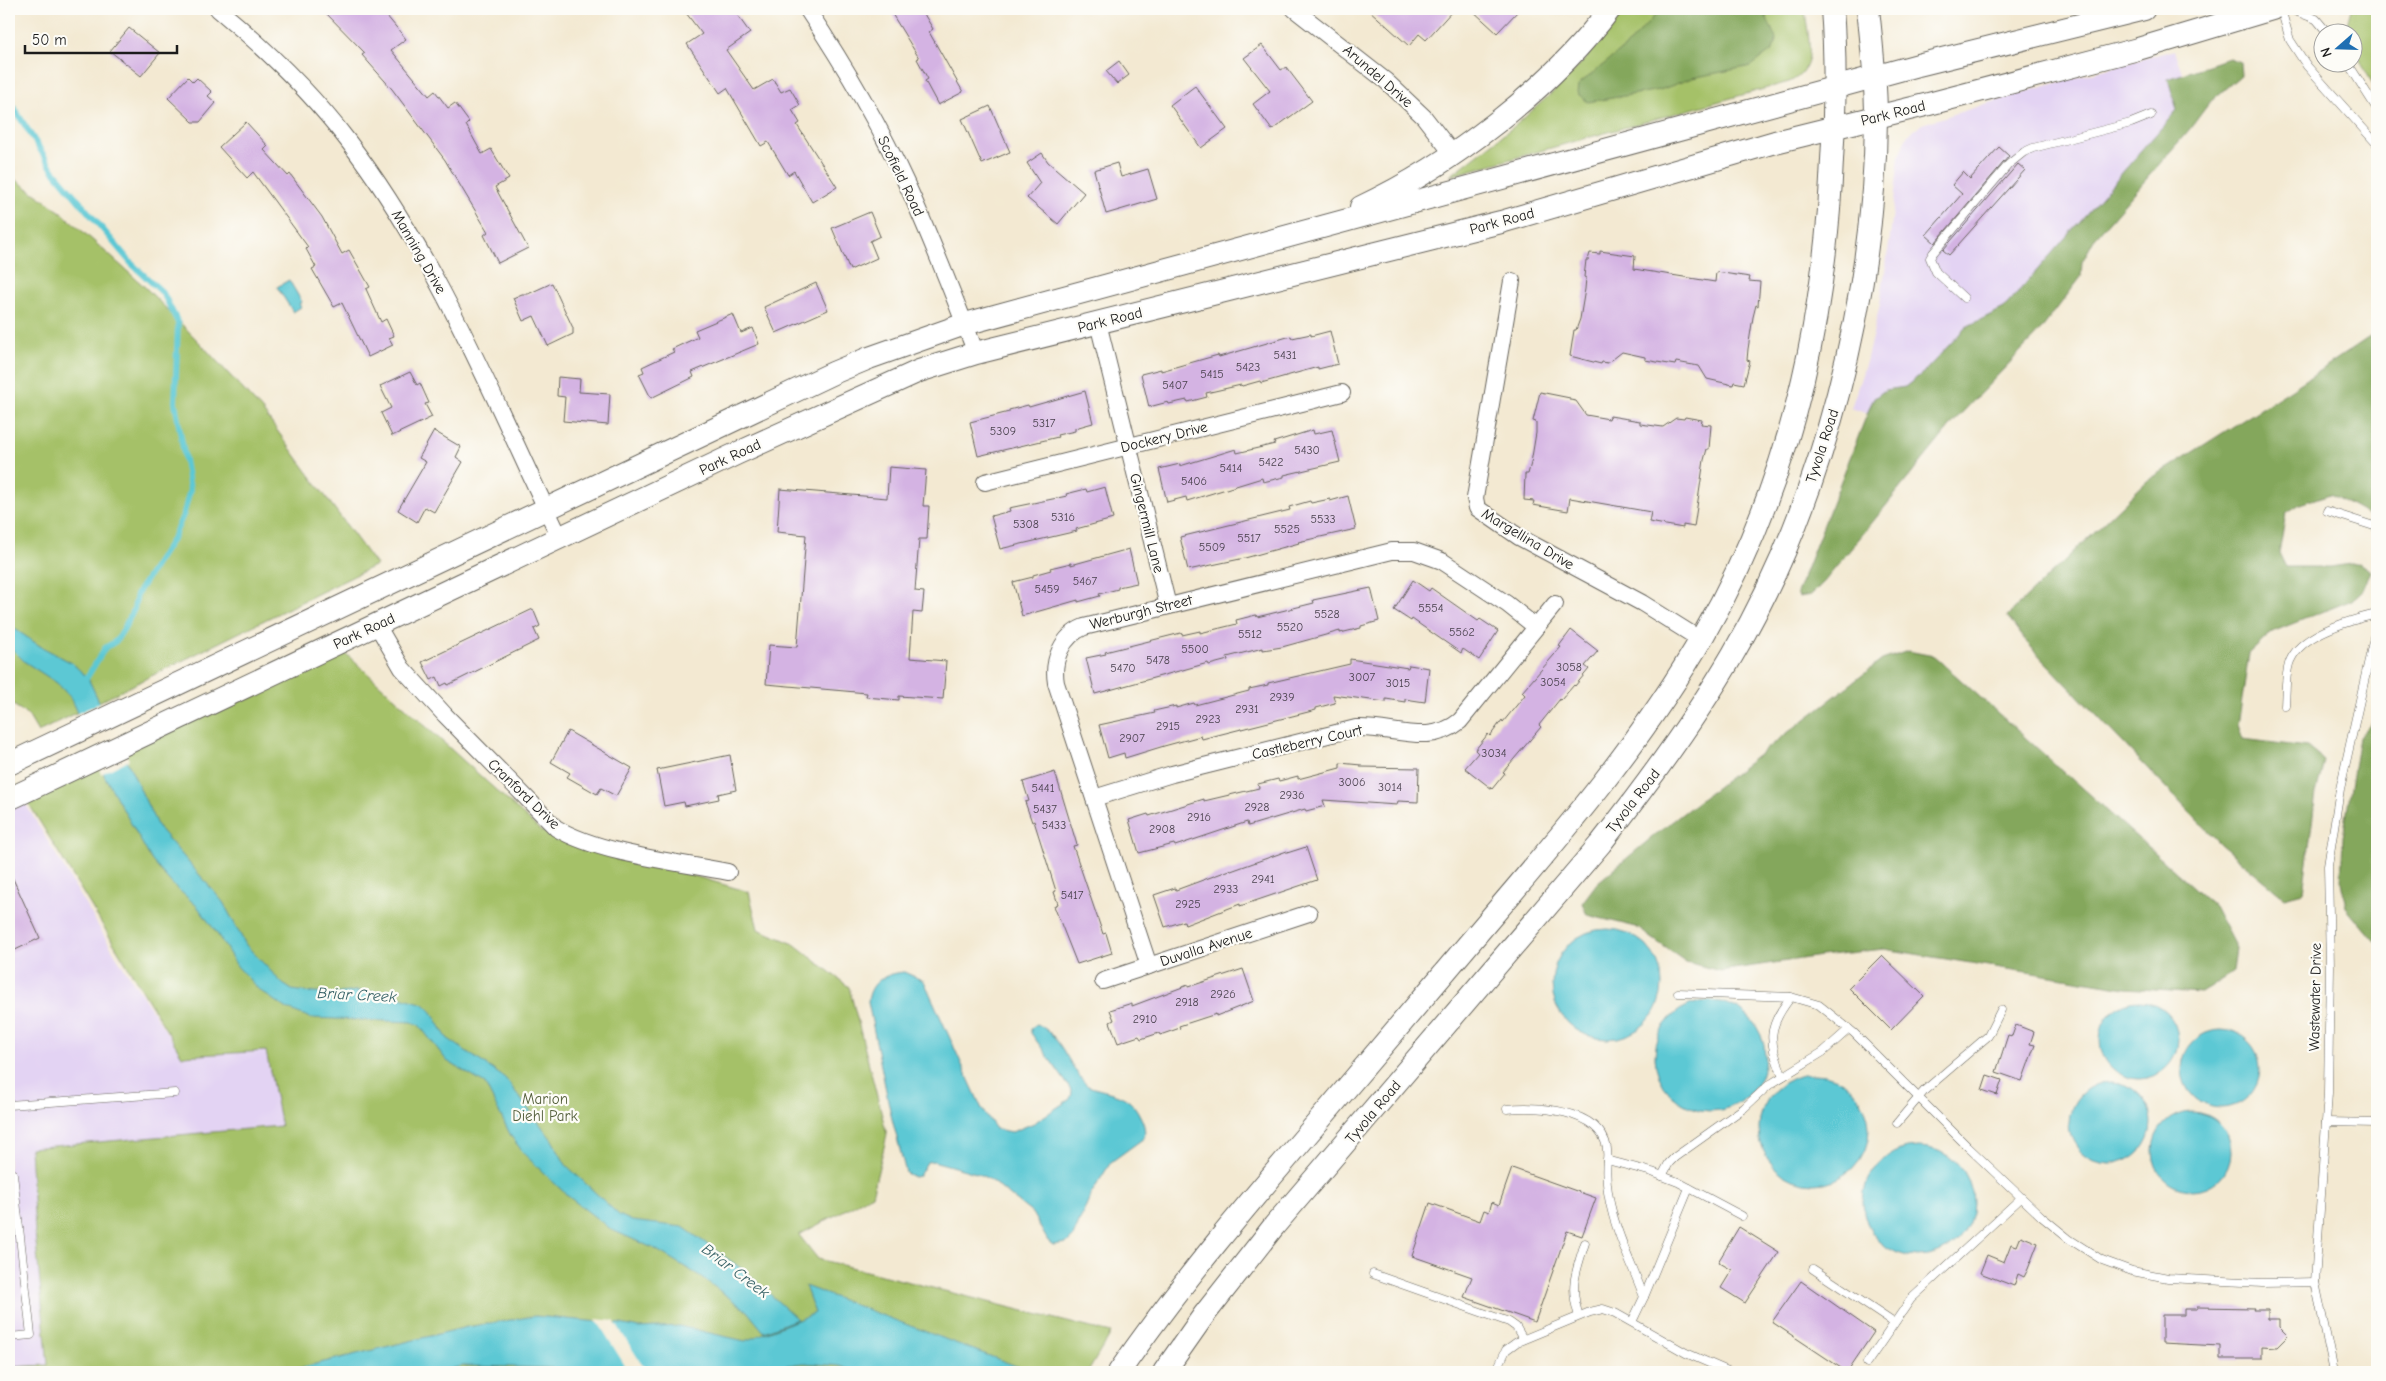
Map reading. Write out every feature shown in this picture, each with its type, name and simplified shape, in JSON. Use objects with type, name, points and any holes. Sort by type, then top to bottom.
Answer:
[{"type":"main road","points":[[1293,235],[1378,199],[1401,187],[1488,128],[1545,80],[1610,9]]},
{"type":"main road","points":[[1119,1372],[1213,1244],[1608,777],[1653,717],[1701,640],[1731,583],[1762,511],[1782,454],[1800,393],[1824,275],[1834,127],[1835,88],[1832,9]]},
{"type":"main road","name":"Tyvola Road","points":[[1168,1365],[1215,1300],[1274,1226],[1607,836],[1670,754],[1734,653],[1767,587],[1799,514],[1828,432],[1841,385],[1854,325],[1865,251],[1876,117],[1868,9]]},
{"type":"main road","name":"Park Road","points":[[9,764],[833,373],[965,324],[1874,77],[2144,9]]},
{"type":"main road","name":"Park Road","points":[[9,799],[853,400],[919,371],[976,353],[1501,222],[1775,142],[2138,49],[2272,9]]},
{"type":"street","name":"Manning Drive","points":[[218,9],[274,58],[319,106],[379,184],[417,245],[446,298],[560,538]]},
{"type":"street","name":"Scofield Road","points":[[807,9],[852,82],[908,186],[976,353]]},
{"type":"street","name":"Arundel Drive","points":[[1294,9],[1386,81],[1424,117],[1452,153]]},
{"type":"street","name":"Margellina Drive","points":[[1512,281],[1475,495],[1477,508],[1519,538],[1642,603],[1701,640]]},
{"type":"street","name":"Gingermill Lane","points":[[1098,323],[1168,606]]},
{"type":"street","name":"Dockery Drive","points":[[985,482],[1342,392]]},
{"type":"street","name":"Werburgh Street","points":[[1149,966],[1056,683],[1057,659],[1067,639],[1077,630],[1364,556],[1402,551],[1424,554],[1445,563],[1508,604],[1536,627]]},
{"type":"street","name":"Castleberry Court","points":[[1094,798],[1172,774],[1356,728],[1372,727],[1422,735],[1446,731],[1460,721],[1555,604]]},
{"type":"street","name":"Cranford Drive","points":[[377,625],[402,668],[445,715],[556,828],[570,836],[632,854],[728,872]]},
{"type":"street","name":"Duvalla Avenue","points":[[1103,981],[1309,913]]},
{"type":"lane","points":[[2281,9],[2290,40],[2307,66],[2377,144]]},
{"type":"lane","points":[[2290,9],[2316,19],[2319,22]]},
{"type":"lane","points":[[2353,72],[2377,109]]},
{"type":"lane","points":[[1964,298],[1936,272],[1930,258],[1932,252],[2009,164],[2024,152],[2033,148],[2131,123],[2151,115]]},
{"type":"lane","points":[[2327,511],[2377,527]]},
{"type":"lane","points":[[2285,706],[2290,663],[2301,647],[2337,626],[2377,614]]},
{"type":"lane","name":"Wastewater Drive","points":[[2334,1372],[2315,1282],[2326,1122],[2330,967],[2327,884],[2329,848],[2377,624]]},
{"type":"lane","points":[[1678,993],[1791,997],[1802,998],[1819,1005],[1849,1030],[2021,1198],[2069,1239],[2102,1260],[2132,1271],[2186,1280],[2271,1284],[2315,1282]]},
{"type":"lane","points":[[1783,1076],[1773,1048],[1773,1030],[1777,1015],[1791,997]]},
{"type":"lane","points":[[1897,1123],[1918,1098],[1988,1036],[2000,1010]]},
{"type":"lane","points":[[1662,1176],[1666,1167],[1675,1157],[1708,1135],[1783,1076],[1823,1052],[1849,1030]]},
{"type":"lane","points":[[9,1105],[175,1093]]},
{"type":"lane","points":[[1507,1109],[1548,1108],[1578,1117],[1593,1126],[1601,1134],[1608,1148],[1606,1186],[1610,1205],[1644,1297]]},
{"type":"lane","points":[[2326,1122],[2377,1123]]},
{"type":"lane","points":[[1608,1160],[1662,1176],[1742,1216]]},
{"type":"lane","points":[[9,1174],[13,1174],[31,1335],[9,1337]]},
{"type":"lane","points":[[1632,1322],[1689,1188]]},
{"type":"lane","points":[[1867,1363],[1911,1299],[2021,1198]]},
{"type":"lane","points":[[1579,1316],[1573,1285],[1585,1243]]},
{"type":"lane","points":[[1813,1268],[1894,1323]]},
{"type":"lane","points":[[1374,1274],[1508,1322],[1516,1327],[1523,1339]]},
{"type":"lane","points":[[1496,1372],[1506,1350],[1523,1339],[1579,1316],[1603,1309],[1632,1322],[1686,1353],[1730,1372]]},
{"type":"shaded area","points":[[2174,50],[2183,75],[2187,120],[1895,423],[1851,408],[1866,362],[1880,304],[1890,238],[1899,156],[1907,136],[1922,124],[2021,93]]},
{"type":"shaded area","points":[[24,801],[115,954],[182,1056],[267,1051],[281,1126],[30,1148],[35,1232],[48,1366],[9,1367],[9,808]]},
{"type":"green space","points":[[1626,9],[1805,9],[1809,41],[1808,60],[1805,69],[1799,76],[1789,82],[1450,176],[1517,124],[1563,83],[1598,45]]},
{"type":"green space","points":[[1661,9],[1763,9],[1776,39],[1773,50],[1751,66],[1692,78],[1660,90],[1588,102],[1578,94],[1579,84],[1628,45]]},
{"type":"green space","points":[[2351,9],[2377,9],[2377,91],[2364,68],[2364,22],[2348,22]]},
{"type":"green space","points":[[2229,58],[2240,62],[2241,75],[2210,102],[2189,130],[2095,238],[2082,262],[2081,277],[2040,331],[1957,418],[1824,582],[1811,595],[1799,597],[1797,593],[1873,399],[1885,390],[1905,387],[1924,372],[1966,327],[2004,308],[2177,110],[2168,79]]},
{"type":"green space","points":[[9,175],[61,212],[145,287],[202,345],[262,410],[376,565],[38,732],[28,715],[9,702]]},
{"type":"green space","points":[[2377,327],[2377,515],[2368,515],[2330,494],[2300,504],[2286,513],[2279,553],[2286,567],[2329,567],[2359,563],[2371,571],[2363,590],[2352,600],[2272,632],[2249,654],[2238,725],[2243,739],[2307,747],[2324,761],[2316,793],[2303,892],[2284,897],[2220,844],[2028,644],[2007,616],[2147,481],[2292,389],[2374,334]]},
{"type":"green space","points":[[1908,651],[1934,656],[2214,906],[2236,948],[2233,972],[2201,993],[2125,988],[1884,949],[1720,971],[1686,962],[1636,927],[1587,915],[1582,903],[1597,883],[1656,834],[1882,660]]},
{"type":"green space","name":"Marion Diehl Park","points":[[345,653],[541,831],[749,892],[758,929],[794,944],[849,987],[887,1135],[872,1195],[799,1235],[818,1259],[1111,1333],[1088,1372],[9,1372],[9,1367],[48,1365],[35,1232],[30,1148],[281,1126],[266,1051],[182,1056],[26,799],[122,751]]},
{"type":"green space","points":[[2377,717],[2377,944],[2346,907],[2341,882],[2343,837],[2359,737]]},
{"type":"water","points":[[289,280],[302,302],[299,304],[301,307],[293,312],[277,287]]},
{"type":"water","name":"Briar Creek","points":[[9,625],[40,646],[72,663],[88,678],[158,827],[223,902],[246,945],[283,984],[292,990],[314,993],[385,992],[424,1004],[432,1012],[447,1038],[505,1078],[552,1140],[566,1165],[619,1215],[632,1221],[683,1227],[745,1271],[797,1319],[764,1332],[747,1311],[700,1276],[655,1249],[612,1230],[569,1197],[525,1155],[511,1136],[485,1084],[447,1061],[419,1025],[412,1022],[311,1018],[285,1008],[259,990],[237,966],[197,906],[172,884],[152,861],[105,777],[70,697],[57,683],[25,662],[9,646]]},
{"type":"water","points":[[1607,929],[1628,933],[1646,945],[1658,963],[1662,984],[1658,1005],[1646,1023],[1628,1035],[1607,1039],[1586,1035],[1568,1023],[1556,1005],[1552,984],[1556,963],[1568,945],[1586,933]]},
{"type":"water","points":[[904,972],[924,981],[982,1109],[996,1129],[1012,1132],[1034,1123],[1070,1099],[1072,1093],[1068,1085],[1031,1033],[1031,1028],[1037,1024],[1053,1036],[1081,1079],[1088,1086],[1125,1098],[1136,1108],[1144,1124],[1144,1138],[1111,1162],[1091,1194],[1073,1237],[1067,1243],[1053,1245],[1048,1241],[1032,1213],[989,1179],[976,1173],[933,1161],[927,1162],[919,1176],[914,1177],[906,1173],[891,1115],[868,1002],[872,989],[879,980]]},
{"type":"water","points":[[1710,1001],[1731,1005],[1749,1017],[1761,1035],[1765,1056],[1761,1077],[1749,1095],[1731,1107],[1710,1111],[1689,1107],[1671,1095],[1659,1077],[1655,1056],[1659,1035],[1671,1017],[1689,1005]]},
{"type":"water","points":[[2139,1001],[2154,1004],[2171,1018],[2175,1025],[2178,1040],[2175,1055],[2161,1072],[2154,1076],[2139,1079],[2124,1076],[2107,1062],[2103,1055],[2100,1040],[2103,1025],[2117,1008],[2124,1004]]},
{"type":"water","points":[[2221,1030],[2236,1033],[2253,1047],[2257,1054],[2260,1069],[2257,1084],[2243,1101],[2236,1105],[2221,1108],[2206,1105],[2189,1091],[2185,1084],[2182,1069],[2185,1054],[2199,1037],[2206,1033]]},
{"type":"water","points":[[1814,1074],[1835,1078],[1853,1090],[1865,1108],[1869,1129],[1865,1150],[1853,1168],[1835,1180],[1814,1184],[1793,1180],[1775,1168],[1763,1150],[1759,1129],[1763,1108],[1775,1090],[1793,1078]]},
{"type":"water","points":[[2110,1082],[2126,1086],[2139,1094],[2147,1107],[2151,1123],[2147,1139],[2139,1152],[2126,1160],[2110,1164],[2094,1160],[2081,1152],[2073,1139],[2069,1123],[2073,1107],[2081,1094],[2094,1086]]},
{"type":"water","points":[[2192,1112],[2207,1115],[2224,1129],[2228,1136],[2231,1151],[2228,1166],[2214,1183],[2207,1187],[2192,1190],[2177,1187],[2160,1173],[2156,1166],[2153,1151],[2156,1136],[2170,1119],[2177,1115]]},
{"type":"water","points":[[1918,1147],[1939,1151],[1957,1163],[1969,1181],[1973,1202],[1969,1223],[1957,1241],[1939,1253],[1918,1257],[1897,1253],[1879,1241],[1867,1223],[1863,1202],[1867,1181],[1879,1163],[1897,1151]]},
{"type":"water","points":[[805,1286],[1032,1372],[857,1372],[839,1366],[803,1363],[741,1372],[463,1366],[437,1372],[283,1372],[467,1327],[535,1316],[621,1324],[639,1328],[679,1326],[745,1341],[815,1313]]},
{"type":"pier","points":[[103,701],[129,760],[101,774],[76,714]]},
{"type":"pier","points":[[596,1319],[614,1321],[647,1372],[629,1372]]},
{"type":"building","points":[[322,9],[381,9],[406,39],[391,50],[429,96],[435,91],[448,108],[455,103],[469,122],[466,125],[482,154],[491,149],[509,179],[495,187],[528,248],[498,263],[484,235],[488,232],[445,160],[392,89],[362,55],[365,53]]},
{"type":"building","points":[[683,9],[733,9],[750,33],[726,50],[754,90],[773,79],[781,92],[790,88],[800,105],[792,110],[800,123],[797,125],[837,187],[812,202],[794,171],[788,175],[768,142],[761,146],[727,88],[720,93],[687,44],[702,34]]},
{"type":"building","points":[[889,9],[921,9],[933,29],[929,32],[963,92],[938,105],[925,81],[928,79],[917,59],[919,58]]},
{"type":"building","points":[[1368,9],[1454,9],[1426,40],[1419,34],[1409,46]]},
{"type":"building","points":[[1471,9],[1520,9],[1497,33]]},
{"type":"building","points":[[129,28],[160,53],[141,76],[110,51]]},
{"type":"building","points":[[1262,45],[1281,70],[1286,67],[1312,101],[1272,130],[1253,104],[1270,91],[1244,58]]},
{"type":"building","points":[[1119,61],[1129,75],[1117,84],[1106,71]]},
{"type":"building","points":[[188,77],[193,82],[197,78],[212,92],[208,96],[216,103],[200,122],[193,122],[168,98]]},
{"type":"building","points":[[1195,86],[1227,129],[1201,148],[1170,105]]},
{"type":"building","points":[[990,106],[1010,152],[982,164],[962,119]]},
{"type":"building","points":[[246,122],[268,146],[264,150],[288,176],[290,174],[322,217],[342,254],[349,250],[370,287],[366,289],[381,322],[386,319],[394,336],[389,338],[393,345],[368,357],[342,303],[334,307],[312,269],[316,267],[306,249],[308,247],[253,172],[247,178],[219,147]]},
{"type":"building","points":[[1999,147],[2009,156],[1935,243],[1926,235],[1962,194],[1952,185],[1963,172],[1970,179]]},
{"type":"building","points":[[1042,153],[1048,162],[1084,193],[1058,224],[1027,198],[1040,183],[1027,163]]},
{"type":"building","points":[[1117,163],[1121,177],[1148,169],[1157,199],[1106,214],[1094,170]]},
{"type":"building","points":[[2018,164],[2025,170],[1949,255],[1943,250]]},
{"type":"building","points":[[870,212],[880,236],[870,241],[877,258],[850,270],[832,228]]},
{"type":"building","points":[[1600,251],[1635,256],[1634,269],[1715,282],[1716,272],[1750,277],[1749,281],[1760,282],[1758,306],[1756,305],[1753,317],[1748,349],[1747,360],[1750,361],[1744,384],[1734,382],[1733,385],[1707,379],[1699,366],[1676,362],[1675,365],[1645,360],[1645,357],[1622,352],[1608,363],[1602,362],[1601,364],[1570,356],[1574,330],[1576,330],[1580,319],[1585,289],[1586,260],[1588,260],[1590,253],[1600,254]]},
{"type":"building","points":[[552,283],[573,328],[573,334],[548,346],[534,316],[523,321],[513,298],[522,294],[528,294]]},
{"type":"building","points":[[816,283],[828,310],[776,333],[764,307]]},
{"type":"building","points":[[733,314],[741,333],[753,328],[759,344],[692,372],[694,377],[651,398],[639,374],[644,372],[642,367],[674,352],[672,349],[698,337],[695,330]]},
{"type":"building","points":[[1330,331],[1338,364],[1318,369],[1318,367],[1261,383],[1260,381],[1206,393],[1207,397],[1188,402],[1187,400],[1169,404],[1168,402],[1149,407],[1141,374],[1161,369],[1161,371],[1218,355],[1219,357],[1291,336],[1292,338],[1311,334],[1311,336]]},
{"type":"building","points":[[410,372],[417,385],[420,383],[429,403],[425,404],[432,417],[392,436],[381,413],[391,408],[380,386]]},
{"type":"building","points":[[558,377],[580,379],[579,392],[610,394],[608,425],[563,421],[565,397],[557,396]]},
{"type":"building","points":[[1085,391],[1093,423],[1075,428],[1075,431],[1057,435],[1058,437],[978,456],[970,422]]},
{"type":"building","points":[[1540,392],[1576,401],[1586,415],[1609,419],[1610,416],[1640,421],[1640,424],[1663,427],[1676,418],[1684,419],[1685,417],[1702,420],[1701,424],[1711,425],[1709,449],[1707,449],[1704,460],[1694,527],[1683,525],[1683,528],[1649,522],[1651,512],[1570,498],[1568,511],[1533,505],[1534,501],[1524,500],[1525,474],[1528,474],[1531,463],[1536,433],[1536,422],[1533,421]]},
{"type":"building","points":[[1313,430],[1314,434],[1332,430],[1340,462],[1263,482],[1262,478],[1187,501],[1186,497],[1167,502],[1159,469],[1180,464],[1180,466],[1236,449],[1237,453],[1275,444],[1274,442]]},
{"type":"building","points":[[434,431],[461,447],[456,457],[463,462],[434,512],[425,507],[417,522],[398,510],[426,462],[419,458]]},
{"type":"building","points":[[889,467],[926,470],[923,506],[929,506],[927,539],[919,539],[915,591],[924,592],[922,613],[913,612],[910,658],[946,661],[943,699],[899,696],[899,700],[866,697],[867,693],[766,684],[769,645],[797,647],[806,535],[777,532],[780,489],[887,498]]},
{"type":"building","points":[[1105,487],[1113,519],[1076,529],[1077,531],[1000,549],[991,516],[1010,511],[1009,508],[1067,496],[1066,494],[1086,489],[1087,492]]},
{"type":"building","points":[[1348,496],[1356,529],[1298,542],[1245,558],[1188,570],[1180,537],[1290,510],[1289,507],[1310,501],[1311,503],[1330,499],[1330,501]]},
{"type":"building","points":[[1129,549],[1137,583],[1118,587],[1118,589],[1099,594],[1100,596],[1078,602],[1078,600],[1022,616],[1013,582],[1033,577],[1033,575],[1051,570],[1050,568],[1071,563],[1071,565]]},
{"type":"building","points":[[1413,580],[1429,591],[1431,588],[1478,621],[1480,619],[1498,631],[1479,660],[1463,649],[1461,653],[1412,619],[1411,621],[1394,610]]},
{"type":"building","points":[[1371,588],[1379,621],[1361,626],[1361,628],[1340,633],[1340,631],[1282,647],[1263,650],[1263,648],[1227,657],[1228,660],[1209,665],[1208,663],[1095,694],[1086,658],[1181,633],[1182,635],[1200,631],[1200,633],[1237,624],[1236,620],[1256,615],[1257,617],[1314,603],[1313,600]]},
{"type":"building","points":[[533,609],[540,626],[534,629],[539,640],[448,685],[447,683],[441,686],[437,677],[431,680],[422,662]]},
{"type":"building","points":[[1571,630],[1598,651],[1585,666],[1589,669],[1575,686],[1560,699],[1539,725],[1541,727],[1503,772],[1505,773],[1492,789],[1465,768],[1478,753],[1475,750],[1488,734],[1490,736],[1525,695],[1522,692],[1561,647],[1559,646]]},
{"type":"building","points":[[1350,659],[1408,668],[1409,665],[1429,668],[1425,702],[1405,699],[1405,702],[1386,699],[1386,702],[1333,695],[1335,703],[1316,708],[1316,710],[1202,739],[1201,736],[1125,758],[1124,753],[1108,758],[1099,725],[1155,713],[1154,711],[1176,706],[1176,708],[1194,703],[1195,705],[1249,691],[1249,689],[1268,685],[1268,683],[1350,664]]},
{"type":"building","points":[[568,731],[632,768],[616,796],[601,788],[597,794],[567,777],[570,773],[551,762]]},
{"type":"building","points":[[730,755],[736,790],[718,794],[719,799],[685,806],[684,802],[664,806],[657,770]]},
{"type":"building","points":[[1340,763],[1361,765],[1361,767],[1419,768],[1418,802],[1398,801],[1397,805],[1323,800],[1325,806],[1306,811],[1305,809],[1248,826],[1247,822],[1175,846],[1174,844],[1139,853],[1129,820],[1148,814],[1149,816],[1204,799],[1204,801],[1259,788],[1258,784],[1278,779],[1279,781],[1298,776],[1298,779],[1340,768]]},
{"type":"building","points":[[1055,772],[1077,845],[1073,846],[1103,934],[1106,933],[1112,953],[1077,964],[1054,906],[1058,904],[1054,892],[1056,891],[1034,821],[1032,822],[1025,802],[1029,801],[1023,782]]},
{"type":"building","points":[[1306,847],[1317,880],[1240,906],[1240,904],[1185,925],[1184,921],[1165,927],[1154,895],[1175,888],[1176,890],[1287,851],[1287,853]]},
{"type":"building","points":[[9,870],[40,938],[9,953]]},
{"type":"building","points":[[1882,955],[1924,996],[1891,1030],[1849,988]]},
{"type":"building","points":[[1243,969],[1254,1001],[1216,1016],[1216,1014],[1179,1026],[1180,1028],[1160,1035],[1159,1033],[1141,1039],[1139,1036],[1118,1043],[1110,1022],[1114,1020],[1110,1010],[1132,1003],[1132,1006],[1188,985],[1188,987]]},
{"type":"building","points":[[2016,1025],[2034,1032],[2030,1044],[2035,1045],[2022,1081],[1996,1072],[2008,1035],[2012,1036]]},
{"type":"building","points":[[1987,1075],[2002,1080],[1997,1095],[1982,1090]]},
{"type":"building","points":[[1512,1168],[1596,1198],[1582,1236],[1567,1231],[1535,1322],[1464,1297],[1472,1277],[1412,1256],[1430,1203],[1480,1221],[1484,1210],[1489,1212],[1492,1202],[1499,1205]]},
{"type":"building","points":[[1739,1227],[1779,1252],[1745,1303],[1721,1288],[1732,1270],[1718,1262]]},
{"type":"building","points":[[2021,1236],[2038,1243],[2024,1277],[2018,1274],[2014,1286],[1980,1273],[1987,1255],[2004,1262],[2011,1244],[2017,1246]]},
{"type":"building","points":[[1801,1281],[1874,1332],[1847,1372],[1772,1322]]},
{"type":"building","points":[[2197,1307],[2268,1310],[2268,1319],[2279,1319],[2279,1327],[2288,1336],[2277,1347],[2262,1346],[2262,1359],[2220,1359],[2220,1346],[2162,1343],[2162,1315],[2184,1315],[2184,1309],[2197,1309]]},
{"type":"waterway","points":[[9,100],[53,170],[131,263],[163,293],[178,323],[175,402],[190,489],[184,513],[173,538],[137,594],[134,609],[123,630],[116,641],[105,648],[84,682]]}]
